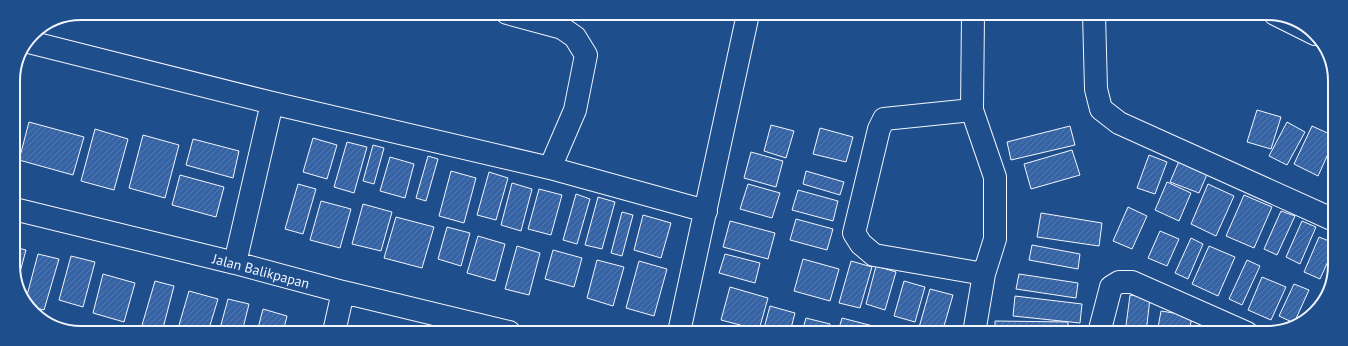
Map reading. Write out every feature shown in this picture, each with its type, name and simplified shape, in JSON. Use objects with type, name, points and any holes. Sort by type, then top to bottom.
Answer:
[{"type":"street","points":[[531,20],[562,28],[575,37],[586,55],[575,110],[550,168]]},
{"type":"street","points":[[680,326],[747,20]]},
{"type":"street","points":[[973,20],[972,110],[994,177],[994,239],[984,274],[975,326]]},
{"type":"street","points":[[1094,20],[1096,89],[1101,109],[1119,123],[1328,217]]},
{"type":"street","points":[[34,43],[272,103],[550,168],[706,211]]},
{"type":"street","points":[[235,263],[272,103]]},
{"type":"street","points":[[972,110],[884,119],[880,129],[854,233],[861,244],[874,255],[984,274]]},
{"type":"street","name":"Jalan Balikpapan","points":[[20,210],[484,326]]},
{"type":"street","points":[[1101,326],[1111,286],[1119,282],[1132,282],[1231,326]]},
{"type":"street","points":[[335,326],[343,292]]},
{"type":"building","points":[[1257,110],[1281,117],[1271,149],[1247,142]]},
{"type":"building","points":[[29,122],[84,137],[73,175],[20,160]]},
{"type":"building","points":[[1287,122],[1305,132],[1287,165],[1269,156]]},
{"type":"building","points":[[771,125],[794,131],[786,158],[764,151]]},
{"type":"building","points":[[1070,126],[1075,145],[1011,160],[1007,142]]},
{"type":"building","points":[[1312,126],[1328,133],[1328,154],[1318,176],[1294,164]]},
{"type":"building","points":[[820,128],[853,137],[846,162],[813,154]]},
{"type":"building","points":[[95,129],[128,139],[114,190],[81,181]]},
{"type":"building","points":[[143,135],[179,145],[165,198],[129,188]]},
{"type":"building","points":[[313,138],[337,145],[327,179],[303,172]]},
{"type":"building","points":[[193,139],[239,151],[233,178],[186,165]]},
{"type":"building","points":[[347,142],[367,147],[354,193],[334,187]]},
{"type":"building","points":[[373,145],[384,148],[374,184],[363,181]]},
{"type":"building","points":[[1072,150],[1080,175],[1031,189],[1024,164]]},
{"type":"building","points":[[751,152],[783,161],[776,187],[744,178]]},
{"type":"building","points":[[1182,154],[1211,165],[1199,193],[1170,182]]},
{"type":"building","points":[[1149,155],[1167,162],[1155,194],[1137,188]]},
{"type":"building","points":[[428,156],[438,159],[426,201],[416,198]]},
{"type":"building","points":[[390,157],[414,164],[405,198],[380,191]]},
{"type":"building","points":[[451,171],[476,178],[464,223],[439,216]]},
{"type":"building","points":[[806,171],[844,182],[840,195],[803,184]]},
{"type":"building","points":[[489,172],[508,178],[496,220],[477,215]]},
{"type":"building","points":[[180,175],[224,187],[216,217],[172,205]]},
{"type":"building","points":[[1167,182],[1191,193],[1179,221],[1155,210]]},
{"type":"building","points":[[512,183],[532,189],[521,231],[501,225]]},
{"type":"building","points":[[298,184],[316,189],[303,234],[285,229]]},
{"type":"building","points":[[748,184],[780,193],[772,218],[740,209]]},
{"type":"building","points":[[1208,184],[1234,196],[1216,236],[1191,224]]},
{"type":"building","points":[[539,189],[562,195],[551,235],[528,229]]},
{"type":"building","points":[[798,190],[838,201],[833,221],[792,210]]},
{"type":"building","points":[[576,194],[590,199],[577,244],[563,240]]},
{"type":"building","points":[[1244,195],[1272,207],[1254,248],[1226,236]]},
{"type":"building","points":[[598,197],[615,202],[602,249],[585,245]]},
{"type":"building","points":[[321,201],[351,209],[340,248],[310,240]]},
{"type":"building","points":[[363,204],[392,212],[381,251],[352,244]]},
{"type":"building","points":[[1128,207],[1147,216],[1132,249],[1113,241]]},
{"type":"building","points":[[1281,211],[1295,216],[1277,255],[1264,249]]},
{"type":"building","points":[[622,212],[633,215],[622,256],[611,253]]},
{"type":"building","points":[[1041,213],[1102,223],[1099,246],[1037,237]]},
{"type":"building","points":[[643,215],[671,223],[661,258],[634,250]]},
{"type":"building","points":[[396,217],[434,227],[422,268],[384,258]]},
{"type":"building","points":[[796,219],[833,229],[827,250],[790,240]]},
{"type":"building","points":[[730,221],[775,233],[768,259],[723,247]]},
{"type":"building","points":[[1302,221],[1316,227],[1300,264],[1286,257]]},
{"type":"building","points":[[447,227],[470,233],[461,266],[438,259]]},
{"type":"building","points":[[1160,231],[1179,239],[1167,266],[1148,258]]},
{"type":"building","points":[[478,236],[505,244],[495,281],[467,273]]},
{"type":"building","points":[[1319,237],[1328,241],[1328,261],[1320,279],[1304,272]]},
{"type":"building","points":[[1191,238],[1203,244],[1188,279],[1175,273]]},
{"type":"building","points":[[1032,245],[1080,254],[1078,269],[1029,260]]},
{"type":"building","points":[[517,246],[540,253],[529,295],[505,289]]},
{"type":"building","points":[[1209,246],[1235,257],[1218,296],[1192,284]]},
{"type":"building","points":[[20,248],[26,250],[20,270]]},
{"type":"building","points":[[553,250],[582,258],[574,287],[545,279]]},
{"type":"building","points":[[38,254],[59,259],[44,310],[38,308],[27,294]]},
{"type":"building","points":[[725,254],[760,263],[755,283],[719,273]]},
{"type":"building","points":[[71,256],[95,262],[83,307],[59,300]]},
{"type":"building","points":[[803,259],[839,269],[830,301],[794,291]]},
{"type":"building","points":[[597,260],[624,267],[613,306],[587,298]]},
{"type":"building","points":[[1247,260],[1260,266],[1242,305],[1229,299]]},
{"type":"building","points":[[639,261],[667,269],[654,316],[626,308]]},
{"type":"building","points":[[851,261],[872,267],[860,308],[839,303]]},
{"type":"building","points":[[876,266],[896,272],[885,310],[866,304]]},
{"type":"building","points":[[103,274],[135,283],[124,322],[93,313]]},
{"type":"building","points":[[1019,274],[1078,283],[1076,298],[1016,289]]},
{"type":"building","points":[[1262,277],[1286,287],[1271,320],[1248,310]]},
{"type":"building","points":[[155,281],[174,286],[164,326],[142,326]]},
{"type":"building","points":[[904,281],[925,287],[915,322],[894,316]]},
{"type":"building","points":[[1294,284],[1309,290],[1296,318],[1290,321],[1279,316]]},
{"type":"building","points":[[730,287],[768,298],[760,326],[744,326],[721,320]]},
{"type":"building","points":[[930,289],[953,295],[944,326],[919,326]]},
{"type":"building","points":[[189,291],[218,299],[210,326],[179,326]]},
{"type":"building","points":[[1130,295],[1150,298],[1147,326],[1126,326]]},
{"type":"building","points":[[1015,296],[1082,304],[1080,323],[1013,316]]},
{"type":"building","points":[[228,299],[249,304],[244,326],[221,326]]},
{"type":"building","points":[[770,306],[795,313],[792,326],[765,326]]},
{"type":"building","points":[[263,309],[287,316],[284,326],[259,326]]},
{"type":"building","points":[[1161,311],[1192,316],[1190,326],[1158,326]]},
{"type":"building","points":[[806,318],[830,324],[830,326],[804,326]]},
{"type":"building","points":[[842,318],[873,326],[840,326]]},
{"type":"building","points":[[995,321],[1068,322],[1068,326],[995,326]]}]
